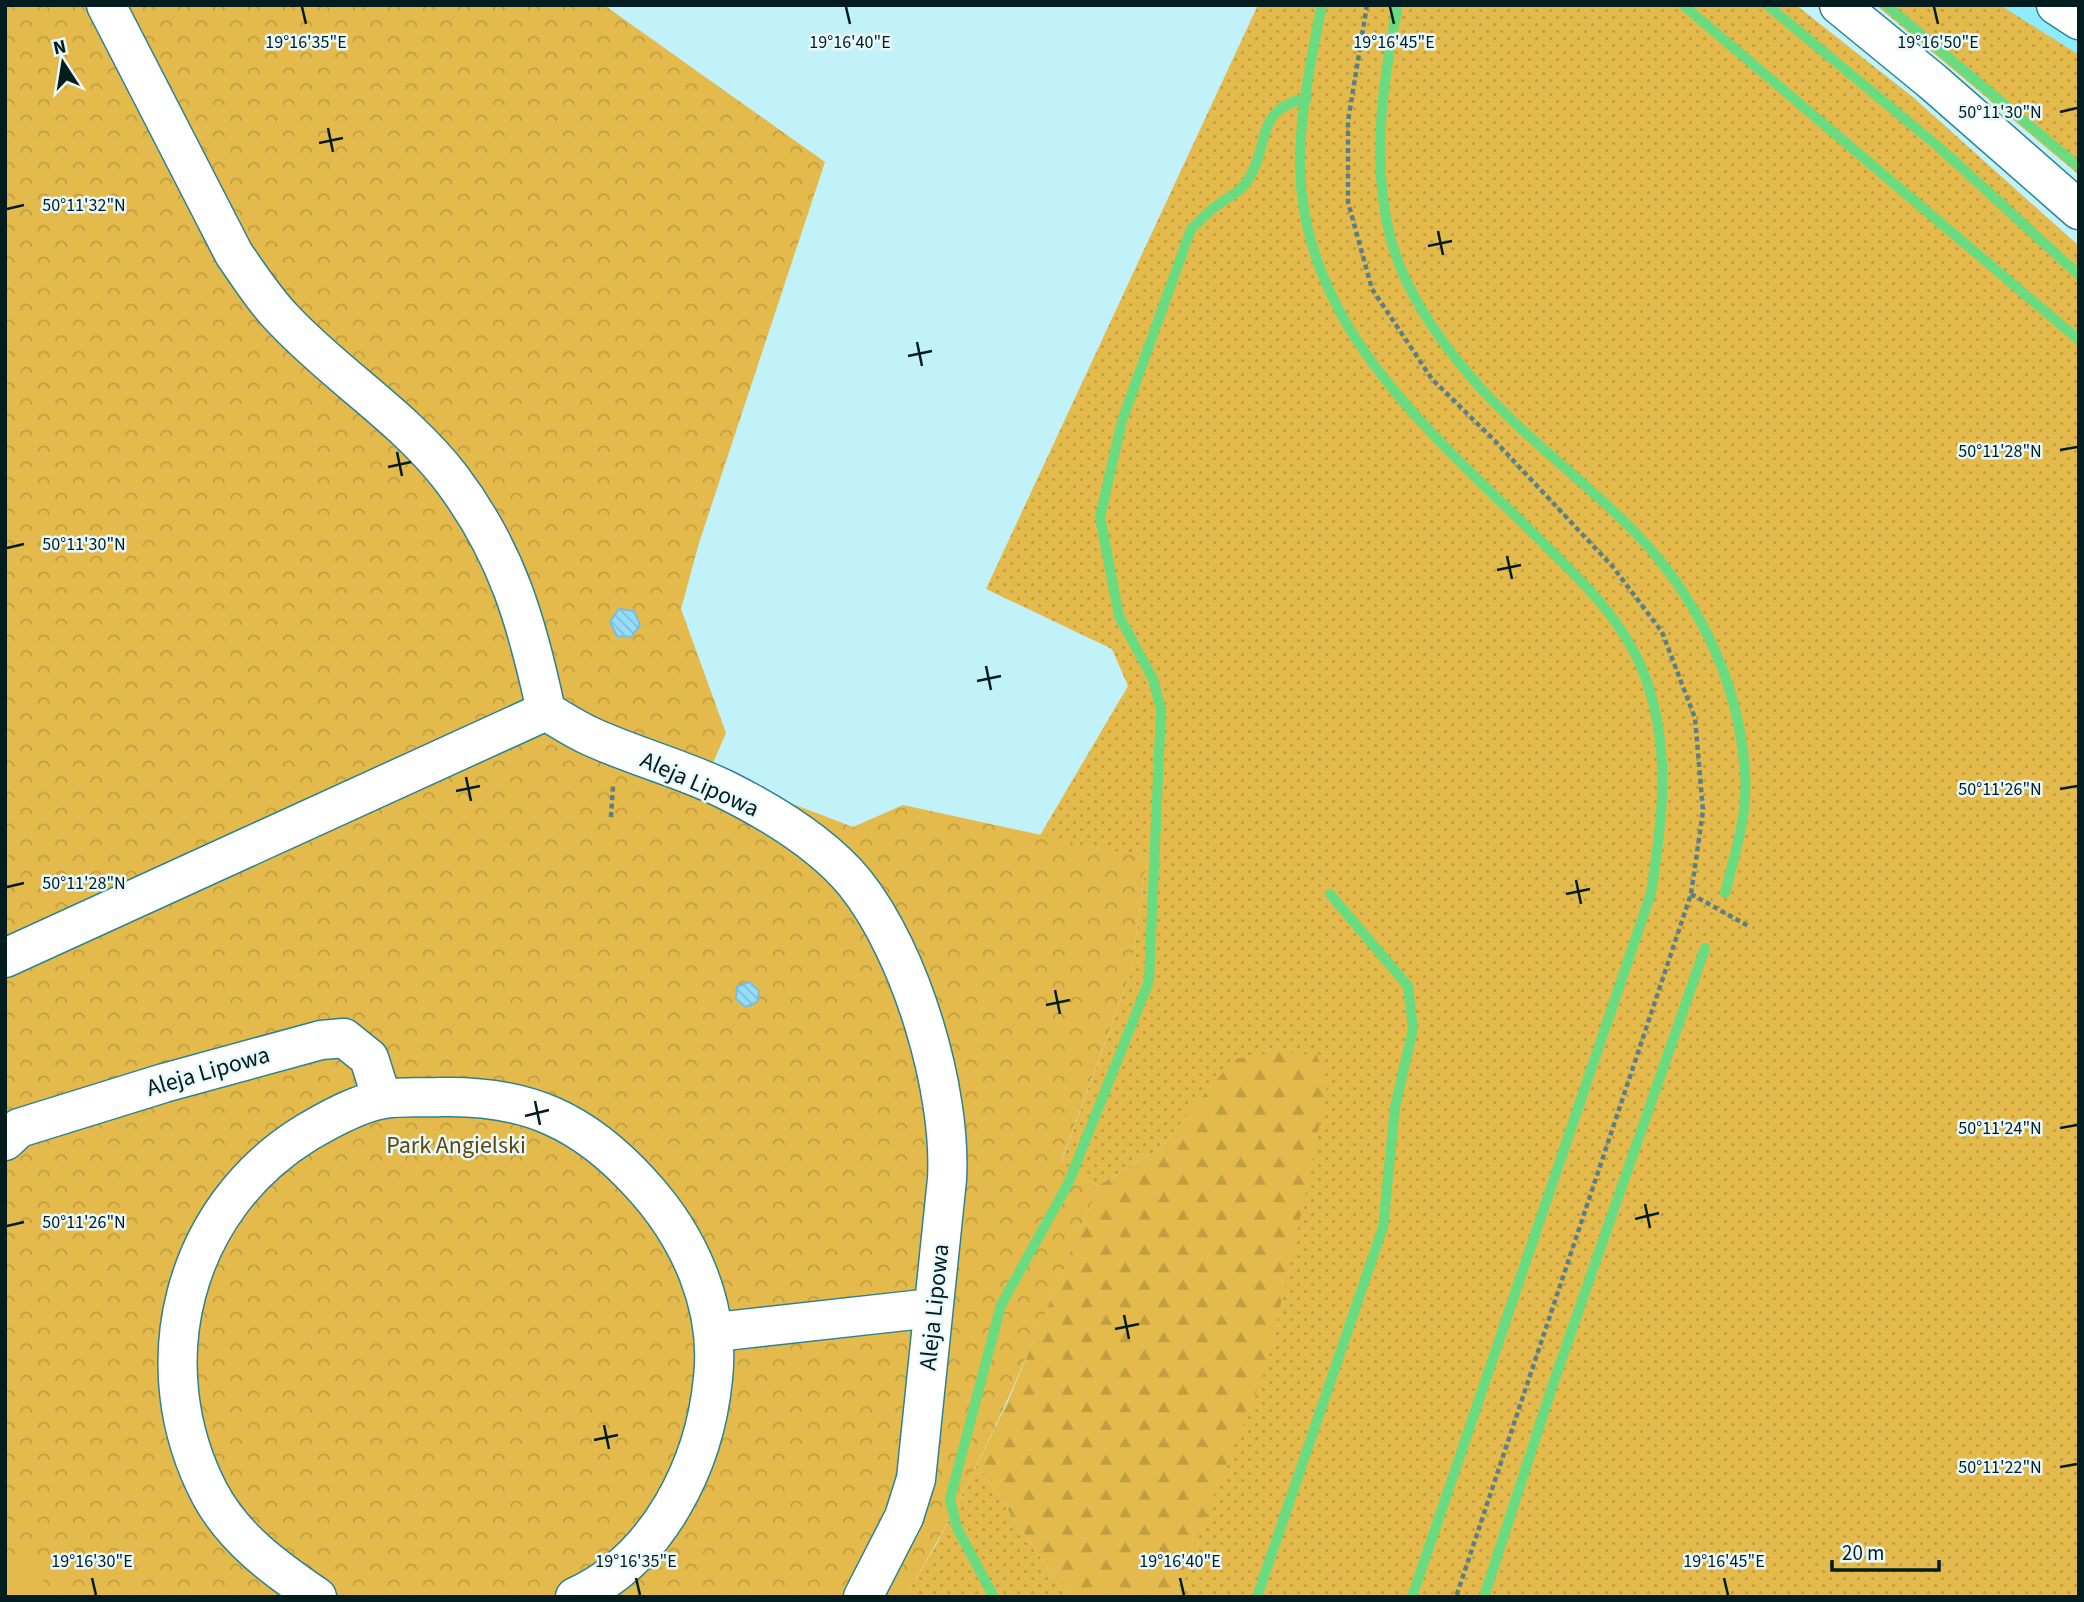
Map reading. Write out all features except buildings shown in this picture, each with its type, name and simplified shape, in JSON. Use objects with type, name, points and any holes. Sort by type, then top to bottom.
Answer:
[{"type":"street","points":[[5,958],[546,711],[531,643],[508,573],[482,522],[449,476],[408,433],[285,322],[259,292],[228,241],[106,5]]},
{"type":"street","points":[[1839,5],[1933,82],[2079,210]]},
{"type":"street","points":[[2056,5],[2079,20]]},
{"type":"street","name":"Aleja Lipowa","points":[[546,711],[590,737],[725,790],[793,829],[826,854],[855,884],[883,929],[907,978],[935,1068],[947,1129],[947,1179],[916,1479],[904,1517],[863,1597]]},
{"type":"street","name":"Aleja Lipowa","points":[[5,1141],[19,1128],[321,1040],[344,1038],[369,1058],[382,1099]]},
{"type":"street","points":[[317,1597],[279,1571],[245,1541],[212,1497],[193,1455],[181,1413],[176,1368],[178,1323],[188,1280],[207,1236],[258,1168],[327,1120],[382,1099],[482,1096],[523,1105],[584,1131],[614,1154],[665,1209],[698,1272],[716,1332],[708,1416],[698,1456],[676,1500],[649,1537],[617,1570],[575,1597]]},
{"type":"street","points":[[716,1332],[933,1308]]},
{"type":"path","points":[[1367,5],[1348,121],[1348,202],[1372,289],[1432,379],[1496,441],[1613,567],[1662,632],[1695,718],[1703,811],[1690,894],[1456,1597]]},
{"type":"path","points":[[1690,894],[1749,927]]},
{"type":"shaded area","points":[[1999,5],[2079,5],[2079,56]]},
{"type":"green space","name":"Park Angielski","points":[[5,5],[604,5],[825,162],[699,543],[681,609],[726,733],[709,772],[853,827],[903,805],[1147,858],[1131,972],[1061,1162],[1098,1186],[985,1447],[934,1548],[905,1597],[5,1597]]},
{"type":"green space","points":[[1258,5],[1796,5],[1914,98],[2079,246],[2079,1597],[1176,1597],[1181,1577],[1235,1059],[1160,1148],[1098,1186],[1061,1163],[1131,972],[1147,858],[1039,837],[1128,686],[1112,649],[986,589]]},
{"type":"green space","points":[[1876,5],[2000,5],[2079,55],[2079,175]]},
{"type":"green space","points":[[1278,1052],[1317,1055],[1327,1085],[1308,1184],[1267,1365],[1181,1577],[1176,1597],[1068,1597],[977,1465],[1009,1399],[1098,1186],[1160,1148],[1234,1059]]},
{"type":"green space","points":[[977,1465],[1068,1597],[905,1597],[935,1547]]},
{"type":"green space","points":[[32,1550],[49,1597],[5,1597],[5,1560]]},
{"type":"waterway","points":[[1322,5],[1304,107],[1300,167],[1307,224],[1323,277],[1348,326],[1380,372],[1416,416],[1569,568],[1601,603],[1629,642],[1648,685],[1660,737],[1662,763],[1661,814],[1651,893],[1412,1597]]},
{"type":"waterway","points":[[1398,5],[1384,91],[1380,150],[1384,208],[1396,255],[1422,311],[1458,361],[1508,416],[1609,507],[1652,551],[1674,579],[1709,638],[1734,704],[1745,773],[1743,818],[1725,893]]},
{"type":"waterway","points":[[1683,5],[2079,340]]},
{"type":"waterway","points":[[1767,5],[1940,148],[2079,275]]},
{"type":"waterway","points":[[1886,5],[2079,167]]},
{"type":"waterway","points":[[994,1597],[957,1528],[950,1499],[1001,1305],[1068,1184],[1149,981],[1161,709],[1153,679],[1119,616],[1100,517],[1122,421],[1191,229],[1248,180],[1255,167],[1266,130],[1278,111],[1290,103],[1307,98]]},
{"type":"waterway","points":[[1257,1597],[1383,1227],[1395,1107],[1413,1029],[1408,986],[1330,894]]},
{"type":"waterway","points":[[1484,1597],[1553,1384],[1705,948]]}]
